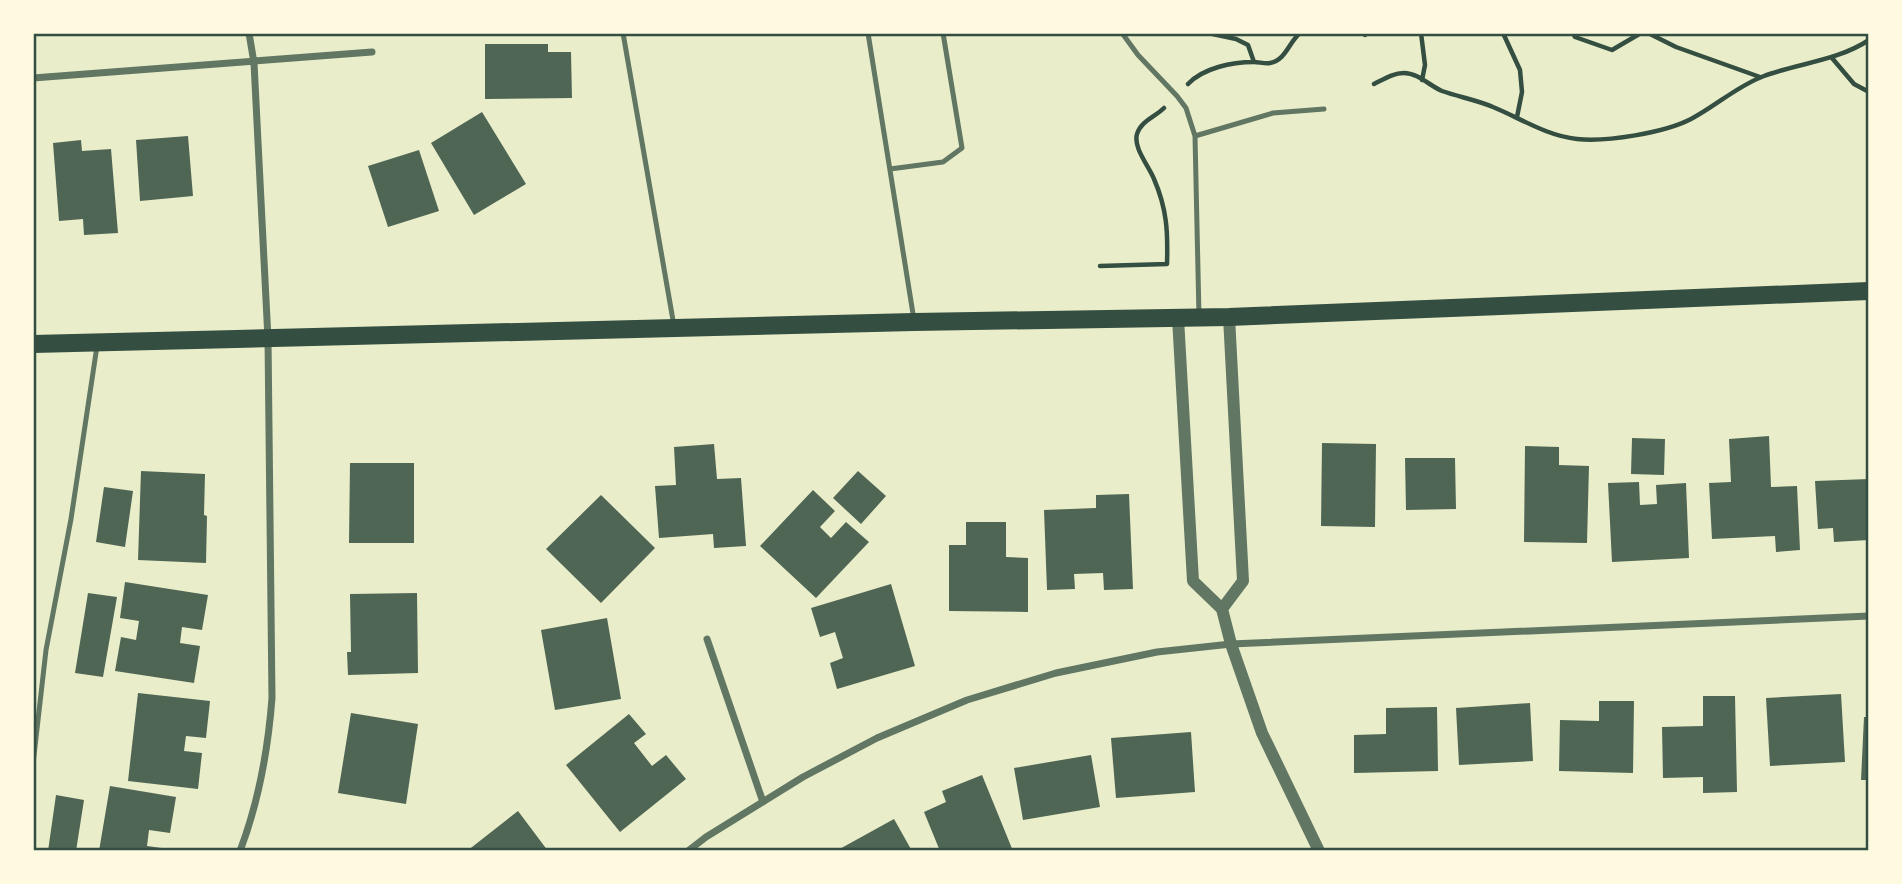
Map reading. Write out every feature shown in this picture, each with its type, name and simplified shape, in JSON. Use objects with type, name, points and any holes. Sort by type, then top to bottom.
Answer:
[{"type":"main road","points":[[33,344],[1229,317],[1869,291]]},
{"type":"street","points":[[240,851],[262,780],[272,698],[268,339],[254,63],[249,33]]},
{"type":"street","points":[[33,78],[372,52]]},
{"type":"street","points":[[1222,609],[1243,581],[1229,317]]},
{"type":"street","points":[[1178,318],[1193,581],[1222,609],[1231,644],[1262,733],[1319,851]]},
{"type":"street","points":[[688,851],[803,777],[877,738],[967,700],[1056,673],[1157,652],[1231,644],[1869,616]]},
{"type":"street","points":[[707,639],[763,802]]},
{"type":"lane","points":[[623,33],[674,329]]},
{"type":"lane","points":[[868,33],[914,323]]},
{"type":"lane","points":[[890,169],[943,162],[962,148],[943,33]]},
{"type":"lane","points":[[1122,33],[1138,55],[1186,108],[1195,136],[1199,317]]},
{"type":"lane","points":[[1195,136],[1272,113],[1324,109]]},
{"type":"lane","points":[[33,764],[46,650],[73,506],[98,343]]},
{"type":"path","points":[[1208,33],[1236,39],[1248,45],[1254,62]]},
{"type":"path","points":[[1421,33],[1425,65],[1422,80]]},
{"type":"path","points":[[1503,33],[1520,71],[1522,92],[1517,117]]},
{"type":"path","points":[[1573,33],[1575,37],[1612,50],[1641,33]]},
{"type":"path","points":[[1648,33],[1676,47],[1760,77]]},
{"type":"path","points":[[1374,84],[1390,76],[1410,74],[1440,90],[1490,105],[1555,135],[1598,140],[1635,136],[1689,120],[1760,77],[1832,58],[1869,40]]},
{"type":"path","points":[[1832,58],[1854,84],[1869,92]]},
{"type":"path","points":[[1100,266],[1167,264]]},
{"type":"building","points":[[485,44],[548,44],[548,52],[571,52],[572,98],[485,99]]},
{"type":"building","points":[[482,112],[526,184],[474,215],[431,143]]},
{"type":"building","points":[[188,136],[193,196],[140,201],[136,140]]},
{"type":"building","points":[[81,140],[82,151],[111,149],[118,233],[84,235],[83,219],[59,221],[53,143]]},
{"type":"building","points":[[419,150],[439,211],[388,227],[368,166]]},
{"type":"building","points":[[1769,436],[1771,487],[1797,486],[1800,550],[1776,552],[1775,536],[1712,539],[1709,483],[1731,482],[1729,439]]},
{"type":"building","points":[[1632,438],[1665,439],[1664,475],[1631,474]]},
{"type":"building","points":[[1322,443],[1376,444],[1375,527],[1321,526]]},
{"type":"building","points":[[714,444],[717,479],[741,478],[746,546],[714,548],[713,534],[659,538],[655,486],[676,485],[674,447]]},
{"type":"building","points":[[1525,446],[1559,447],[1559,465],[1589,466],[1587,543],[1524,542]]},
{"type":"building","points":[[1405,458],[1455,458],[1456,509],[1406,510]]},
{"type":"building","points":[[350,463],[414,463],[414,543],[349,543]]},
{"type":"building","points":[[141,471],[205,474],[206,563],[138,560]]},
{"type":"building","points":[[858,471],[886,496],[861,524],[833,498]]},
{"type":"building","points":[[1869,479],[1869,540],[1834,542],[1833,528],[1818,529],[1815,481]]},
{"type":"building","points":[[1639,482],[1640,505],[1657,504],[1656,485],[1686,483],[1689,558],[1612,562],[1608,483]]},
{"type":"building","points":[[104,487],[133,491],[125,547],[96,542]]},
{"type":"building","points":[[813,490],[835,511],[820,527],[831,538],[846,522],[869,542],[816,598],[760,546]]},
{"type":"building","points":[[1129,494],[1133,589],[1104,590],[1103,573],[1074,574],[1075,589],[1047,590],[1044,510],[1096,508],[1096,495]]},
{"type":"building","points":[[601,495],[655,548],[601,603],[546,549]]},
{"type":"building","points":[[966,522],[1006,522],[1006,557],[1028,558],[1028,612],[949,611],[949,545],[966,545]]},
{"type":"building","points":[[125,582],[208,595],[202,630],[182,627],[180,643],[200,646],[194,683],[115,671],[121,637],[136,640],[139,621],[120,618]]},
{"type":"building","points":[[891,584],[915,666],[837,689],[830,663],[843,658],[835,632],[820,637],[811,608]]},
{"type":"building","points":[[88,593],[117,597],[103,677],[75,673]]},
{"type":"building","points":[[417,593],[418,673],[348,675],[347,652],[351,652],[350,594]]},
{"type":"building","points":[[607,618],[621,699],[555,710],[541,630]]},
{"type":"building","points":[[138,693],[210,701],[206,738],[186,736],[184,751],[202,753],[198,789],[128,781]]},
{"type":"building","points":[[1841,694],[1845,762],[1770,766],[1766,698]]},
{"type":"building","points":[[1703,696],[1735,696],[1737,792],[1703,793],[1703,777],[1663,778],[1662,727],[1703,726]]},
{"type":"building","points":[[1599,701],[1634,701],[1633,773],[1559,771],[1560,720],[1599,721]]},
{"type":"building","points":[[1530,703],[1533,761],[1459,765],[1456,708]]},
{"type":"building","points":[[1437,707],[1438,771],[1354,773],[1354,735],[1386,734],[1386,708]]},
{"type":"building","points":[[351,713],[418,724],[406,804],[338,793]]},
{"type":"building","points":[[629,714],[646,734],[634,743],[652,766],[666,755],[686,779],[620,832],[566,765]]},
{"type":"building","points":[[1864,717],[1869,717],[1869,780],[1861,780]]},
{"type":"building","points":[[1191,732],[1195,792],[1116,798],[1111,738]]},
{"type":"building","points":[[1091,755],[1100,807],[1023,820],[1014,768]]},
{"type":"building","points":[[982,775],[1013,851],[940,851],[924,812],[946,802],[942,791]]},
{"type":"building","points":[[110,786],[176,797],[170,833],[149,830],[147,846],[169,851],[99,851]]},
{"type":"building","points":[[56,795],[84,800],[76,851],[48,851]]},
{"type":"building","points":[[518,811],[548,851],[467,851]]},
{"type":"building","points":[[894,819],[912,851],[836,851]]}]
